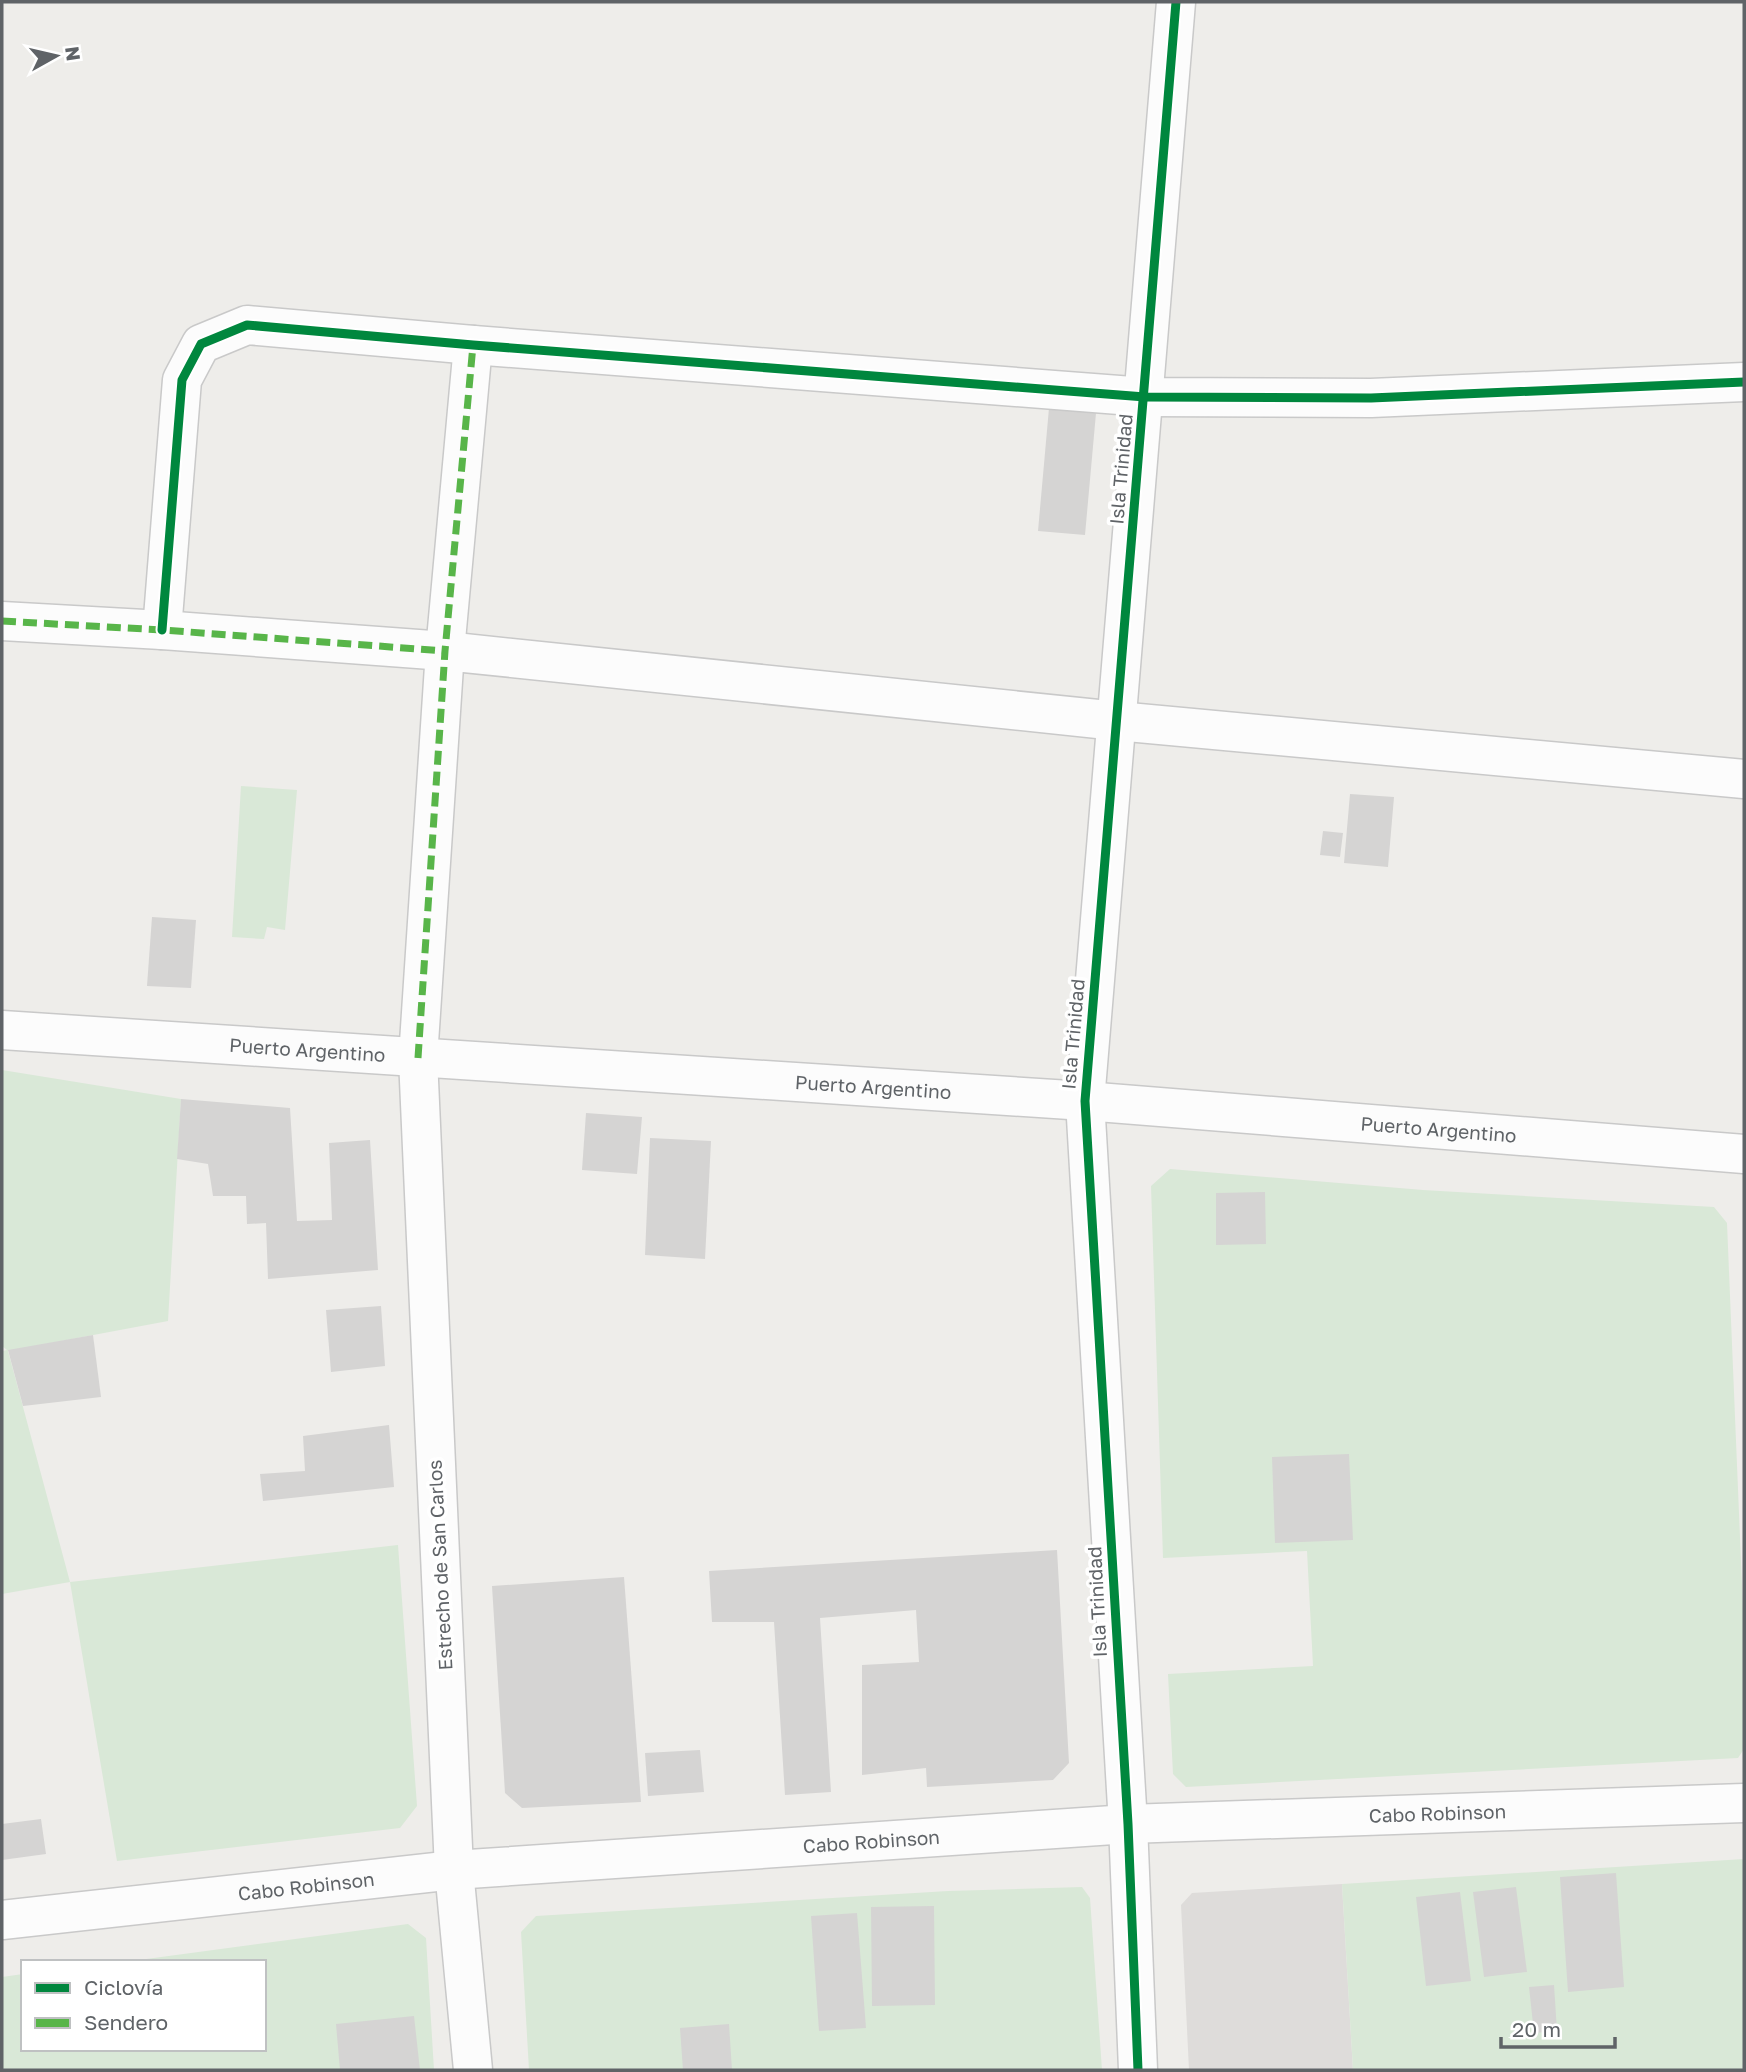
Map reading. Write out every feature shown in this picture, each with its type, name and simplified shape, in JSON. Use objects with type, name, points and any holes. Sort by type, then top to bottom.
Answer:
[{"type":"street","name":"Isla Trinidad","points":[[1138,2070],[1128,1824],[1085,1101],[1176,2]]},
{"type":"street","points":[[162,630],[182,380],[201,344],[247,325],[1145,397],[1371,398],[1744,383]]},
{"type":"street","name":"Estrecho de San Carlos","points":[[473,345],[445,650],[418,1058],[454,1870],[473,2070]]},
{"type":"street","points":[[2,621],[445,650],[1117,721],[1744,779]]},
{"type":"street","name":"Puerto Argentino","points":[[2,1030],[1085,1101],[1744,1154]]},
{"type":"street","name":"Cabo Robinson","points":[[2,1920],[454,1870],[1128,1824],[1744,1803]]},
{"type":"shaded area","points":[[1342,1884],[1353,2070],[1189,2070],[1181,1905],[1192,1893]]},
{"type":"green space","points":[[241,786],[297,790],[285,930],[267,927],[264,939],[232,937]]},
{"type":"green space","points":[[2,1070],[181,1099],[168,1321],[8,1351],[70,1582],[2,1594],[2,1351],[7,1350],[2,1346]]},
{"type":"green space","points":[[1170,1169],[1423,1190],[1714,1207],[1727,1223],[1744,1634],[1744,1749],[1738,1758],[1186,1787],[1173,1774],[1168,1674],[1313,1666],[1307,1551],[1163,1558],[1151,1186]]},
{"type":"green space","points":[[398,1545],[417,1806],[400,1828],[117,1861],[70,1582]]},
{"type":"green space","points":[[1744,1859],[1744,2070],[1353,2070],[1342,1884]]},
{"type":"green space","points":[[1082,1887],[1090,1898],[1102,2070],[529,2070],[521,1932],[536,1916],[948,1891]]},
{"type":"green space","points":[[408,1924],[426,1938],[434,2070],[2,2070],[2,1977],[21,1974],[21,2051],[266,2051],[266,1960],[139,1960]]},
{"type":"building","points":[[1050,397],[1097,402],[1085,535],[1038,531]]},
{"type":"building","points":[[1350,794],[1394,797],[1388,867],[1344,863]]},
{"type":"building","points":[[1323,831],[1343,833],[1340,857],[1320,855]]},
{"type":"building","points":[[152,917],[196,920],[191,988],[147,986]]},
{"type":"building","points":[[181,1099],[290,1108],[297,1221],[332,1220],[329,1143],[370,1140],[378,1270],[268,1279],[266,1223],[247,1224],[246,1196],[213,1196],[208,1164],[177,1159]]},
{"type":"building","points":[[586,1113],[642,1117],[637,1174],[582,1170]]},
{"type":"building","points":[[650,1138],[711,1141],[705,1259],[645,1255]]},
{"type":"building","points":[[1265,1192],[1266,1244],[1216,1245],[1216,1193]]},
{"type":"building","points":[[381,1306],[385,1366],[331,1372],[326,1310]]},
{"type":"building","points":[[93,1335],[101,1397],[23,1406],[8,1350]]},
{"type":"building","points":[[389,1425],[394,1487],[263,1501],[260,1474],[305,1471],[303,1436]]},
{"type":"building","points":[[1349,1454],[1353,1540],[1275,1543],[1272,1457]]},
{"type":"building","points":[[1057,1550],[1069,1763],[1053,1780],[927,1787],[926,1768],[862,1775],[862,1665],[919,1662],[916,1610],[820,1618],[831,1792],[785,1795],[774,1622],[712,1622],[709,1571]]},
{"type":"building","points":[[624,1577],[641,1802],[522,1808],[505,1793],[492,1586]]},
{"type":"building","points":[[700,1750],[704,1792],[648,1796],[645,1753]]},
{"type":"building","points":[[41,1819],[46,1854],[2,1860],[2,1824]]},
{"type":"building","points":[[1616,1873],[1624,1987],[1568,1992],[1560,1877]]},
{"type":"building","points":[[1516,1887],[1527,1972],[1484,1977],[1473,1892]]},
{"type":"building","points":[[1460,1892],[1471,1981],[1426,1986],[1416,1897]]},
{"type":"building","points":[[934,1906],[935,2005],[872,2006],[871,1907]]},
{"type":"building","points":[[857,1913],[866,2028],[819,2031],[811,1916]]},
{"type":"building","points":[[1554,1985],[1557,2031],[1534,2033],[1529,1987]]},
{"type":"building","points":[[414,2016],[420,2070],[340,2070],[336,2024]]},
{"type":"building","points":[[729,2024],[732,2070],[683,2070],[680,2028]]},
{"type":"marked path","points":[[418,1058],[445,651],[473,345]]},
{"type":"marked path","points":[[2,621],[445,651]]},
{"type":"cycle path","points":[[1138,2070],[1128,1824],[1085,1101],[1176,2]]},
{"type":"cycle path","points":[[162,630],[182,380],[201,344],[247,325],[1145,397],[1371,398],[1744,382]]}]
